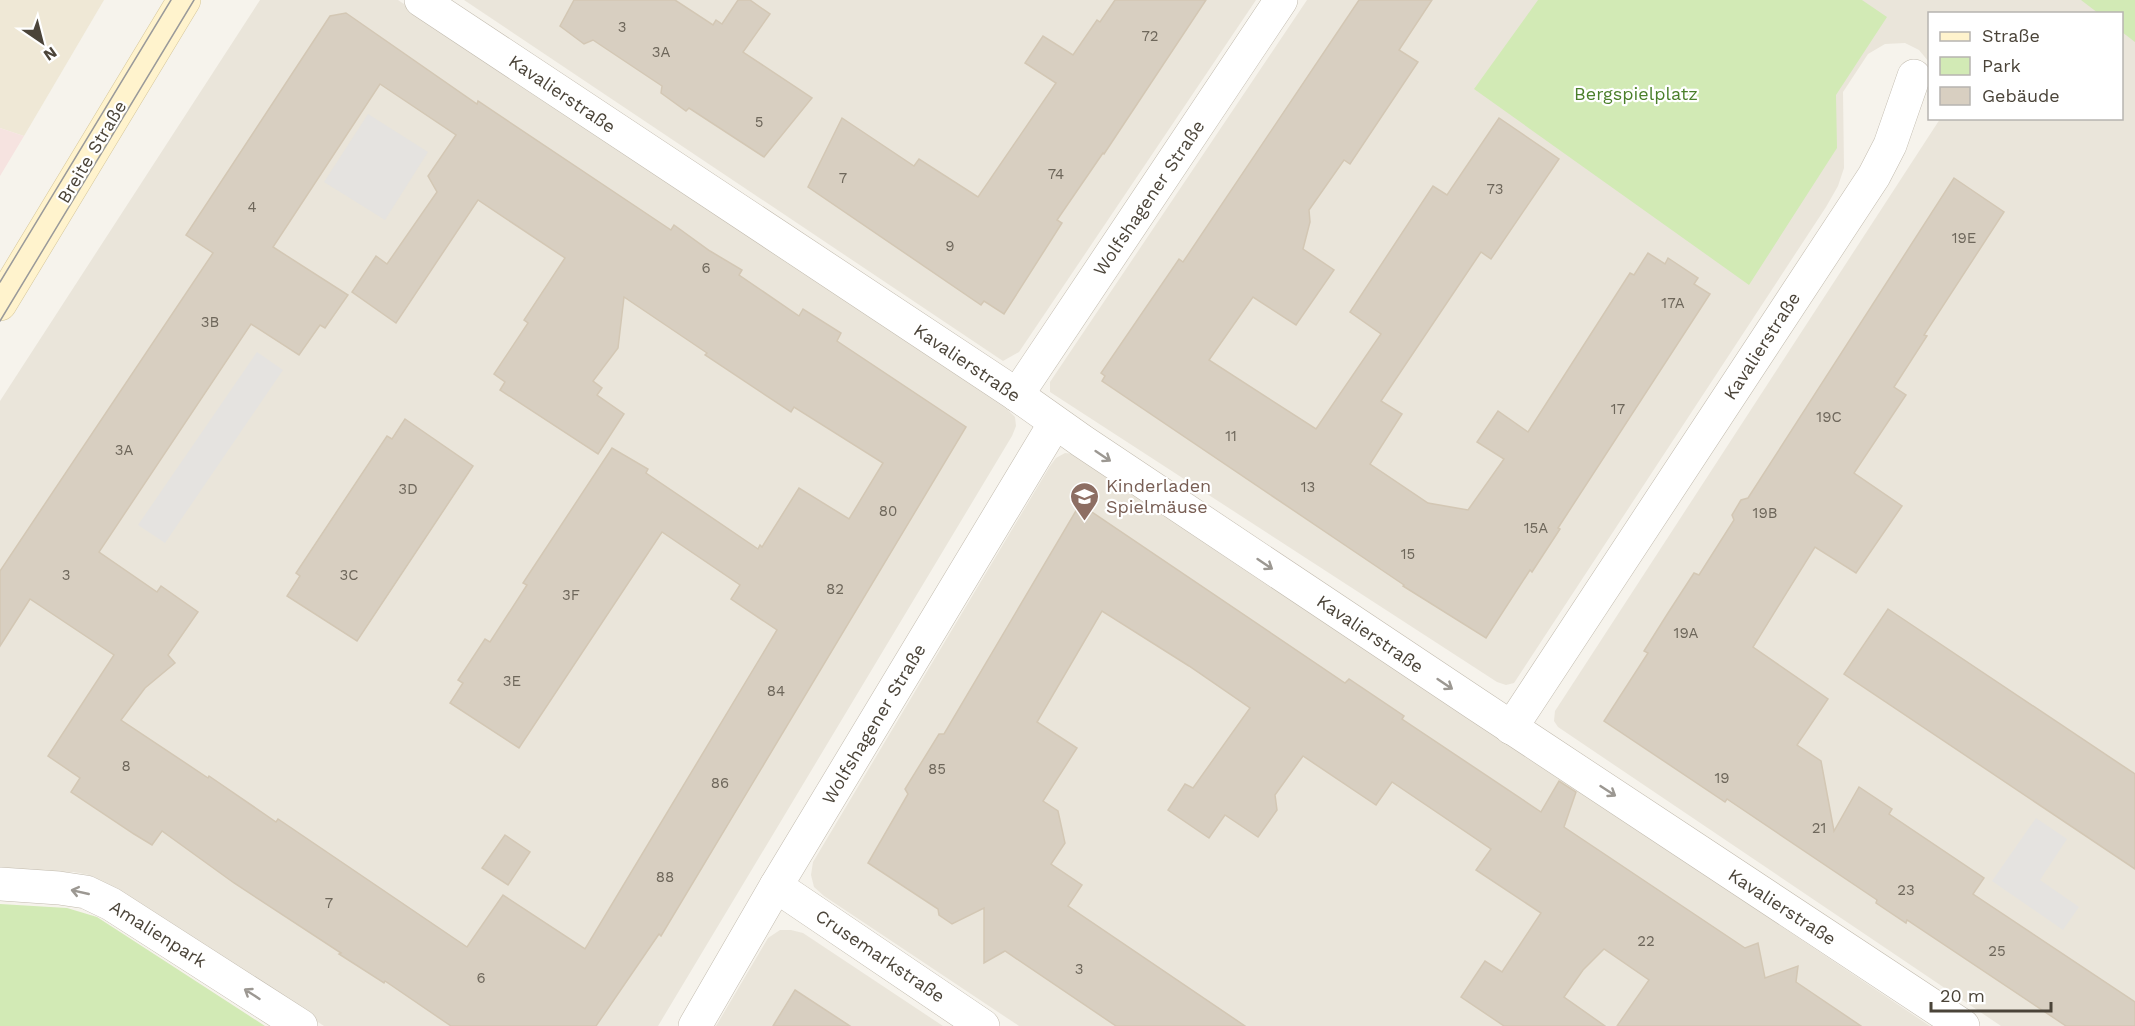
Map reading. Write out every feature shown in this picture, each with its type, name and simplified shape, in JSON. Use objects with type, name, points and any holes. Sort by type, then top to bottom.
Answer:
[{"type":"main road","name":"Breite Straße","points":[[0,304],[184,0]]},
{"type":"street","name":"Kavalierstraße","points":[[421,0],[1963,1026]]},
{"type":"street","name":"Wolfshagener Straße","points":[[1017,395],[1281,0]]},
{"type":"street","name":"Kavalierstraße","points":[[1512,728],[1874,176],[1890,145],[1914,76]]},
{"type":"street","name":"Wolfshagener Straße","points":[[695,1026],[776,886],[1054,423]]},
{"type":"street","name":"Amalienpark","points":[[0,884],[86,892],[111,904],[301,1026]]},
{"type":"street","name":"Crusemarkstraße","points":[[776,886],[983,1026]]},
{"type":"shaded area","points":[[0,0],[104,0],[24,136],[0,128]]},
{"type":"shaded area","points":[[260,0],[398,0],[1007,409],[1015,417],[1016,426],[1012,436],[658,1026],[324,1026],[107,884],[89,875],[74,872],[0,871],[0,401]]},
{"type":"shaded area","points":[[464,0],[1256,0],[1019,352],[1003,361]]},
{"type":"shaded area","points":[[1307,0],[2135,0],[2135,1026],[2001,1026],[1558,727],[1554,721],[1555,711],[1939,120],[2123,120],[2123,12],[1928,12],[1928,61],[1919,50],[1905,43],[1885,44],[1868,54],[1843,92],[1844,168],[1838,186],[1514,683],[1506,685],[1497,682],[1050,392],[1050,382]]},
{"type":"shaded area","points":[[368,114],[428,152],[385,220],[324,182]]},
{"type":"shaded area","points":[[0,128],[24,136],[0,176]]},
{"type":"shaded area","points":[[257,352],[283,370],[165,543],[138,525]]},
{"type":"shaded area","points":[[1065,453],[1075,454],[1085,459],[1930,1026],[1019,1026],[824,896],[814,887],[811,875],[813,862],[1050,466],[1056,458]]},
{"type":"shaded area","points":[[2036,818],[2067,839],[2040,880],[2079,907],[2063,930],[1992,881]]},
{"type":"shaded area","points":[[780,930],[803,933],[943,1026],[716,1026],[768,938]]},
{"type":"green space","name":"Bergspielplatz","points":[[1538,0],[1862,0],[1887,17],[1836,95],[1837,148],[1749,285],[1474,89]]},
{"type":"green space","points":[[2081,0],[2135,0],[2135,42],[2123,33],[2123,12],[2097,12]]},
{"type":"green space","points":[[0,904],[67,908],[97,917],[265,1026],[0,1026]]},
{"type":"building","points":[[574,0],[675,0],[713,25],[716,20],[722,24],[738,0],[750,0],[770,14],[743,52],[812,98],[764,157],[689,108],[686,111],[661,93],[662,86],[593,40],[584,44],[560,26]]},
{"type":"building","points":[[1115,0],[1206,0],[1104,154],[1057,220],[1062,223],[1004,314],[984,301],[981,305],[808,187],[842,118],[914,166],[919,159],[978,197],[1056,83],[1025,63],[1043,36],[1073,55],[1097,20],[1100,22]]},
{"type":"building","points":[[1359,0],[1432,0],[1399,50],[1418,62],[1350,164],[1344,160],[1309,210],[1310,222],[1303,249],[1334,270],[1296,325],[1253,297],[1209,360],[1316,429],[1381,334],[1350,312],[1433,186],[1447,195],[1499,118],[1559,159],[1491,259],[1481,252],[1381,401],[1402,414],[1370,464],[1428,503],[1468,510],[1504,459],[1477,442],[1498,411],[1528,432],[1630,273],[1634,275],[1648,253],[1665,264],[1668,258],[1698,278],[1694,284],[1710,294],[1558,528],[1560,529],[1532,572],[1530,570],[1486,638],[1403,586],[1102,381],[1105,376],[1101,373],[1179,259],[1183,262]]},
{"type":"building","points":[[346,13],[477,104],[478,101],[671,230],[674,225],[710,251],[742,270],[739,275],[799,316],[803,309],[841,333],[837,341],[966,427],[661,936],[659,934],[596,1026],[451,1026],[385,981],[384,983],[339,954],[341,953],[234,883],[162,831],[152,845],[134,834],[71,792],[80,778],[48,756],[114,655],[30,599],[0,646],[0,571],[213,253],[186,235],[330,16]],"holes":[[[380,84],[456,135],[428,176],[437,192],[387,264],[376,256],[352,292],[396,323],[478,200],[565,258],[524,320],[528,323],[494,374],[505,382],[500,390],[598,454],[624,414],[597,395],[602,388],[593,381],[618,348],[624,297],[707,353],[705,355],[791,412],[794,407],[883,463],[849,519],[799,488],[762,547],[760,545],[758,549],[646,473],[648,469],[612,448],[523,583],[527,585],[490,642],[485,639],[458,680],[463,683],[450,703],[519,748],[662,532],[740,585],[731,599],[777,630],[585,949],[503,895],[467,947],[278,819],[276,822],[121,720],[145,688],[175,663],[168,655],[198,612],[161,586],[157,592],[99,552],[251,324],[299,355],[320,325],[325,328],[348,295],[273,247]]]},
{"type":"building","points":[[1954,178],[2004,212],[1924,335],[1927,336],[1894,387],[1906,395],[1854,473],[1902,506],[1856,573],[1815,547],[1753,647],[1828,699],[1797,745],[1821,761],[1834,831],[1859,787],[1892,809],[1889,814],[1984,878],[1973,894],[2135,1002],[2135,1026],[2066,1026],[1907,920],[1906,923],[1876,903],[1877,900],[1727,799],[1725,802],[1604,721],[1648,653],[1644,651],[1668,613],[1694,573],[1699,575],[1734,520],[1732,515],[1741,500],[1748,498]]},
{"type":"building","points":[[405,419],[473,466],[357,641],[287,596],[300,576],[296,573],[387,436],[392,439]]},
{"type":"building","points":[[1080,504],[1345,683],[1349,679],[1404,716],[1402,719],[1541,812],[1559,781],[1576,792],[1564,827],[1745,948],[1758,943],[1765,978],[1798,966],[1796,982],[1861,1026],[1617,1026],[1649,980],[1604,949],[1583,970],[1564,997],[1605,1026],[1504,1026],[1461,997],[1485,961],[1502,972],[1541,913],[1476,870],[1491,849],[1392,782],[1376,805],[1303,756],[1275,795],[1277,810],[1258,837],[1225,815],[1209,838],[1168,810],[1185,784],[1193,788],[1250,708],[1102,611],[1037,722],[1077,748],[1043,801],[1058,811],[1065,843],[1051,864],[1082,885],[1068,906],[1245,1026],[1116,1026],[1005,951],[984,963],[984,908],[952,924],[939,915],[938,909],[868,863],[908,794],[905,789],[939,734],[944,734]]},
{"type":"building","points":[[1888,609],[2135,774],[2135,869],[1844,674]]},
{"type":"building","points":[[505,835],[530,852],[508,885],[482,868]]},
{"type":"building","points":[[795,990],[850,1026],[773,1026]]},
{"type":"tram line","points":[[0,282],[171,0]]},
{"type":"tram line","points":[[0,321],[194,0]]},
{"type":"place","name":"Kinderladen Spielmäuse","points":[[1085,522]]}]
